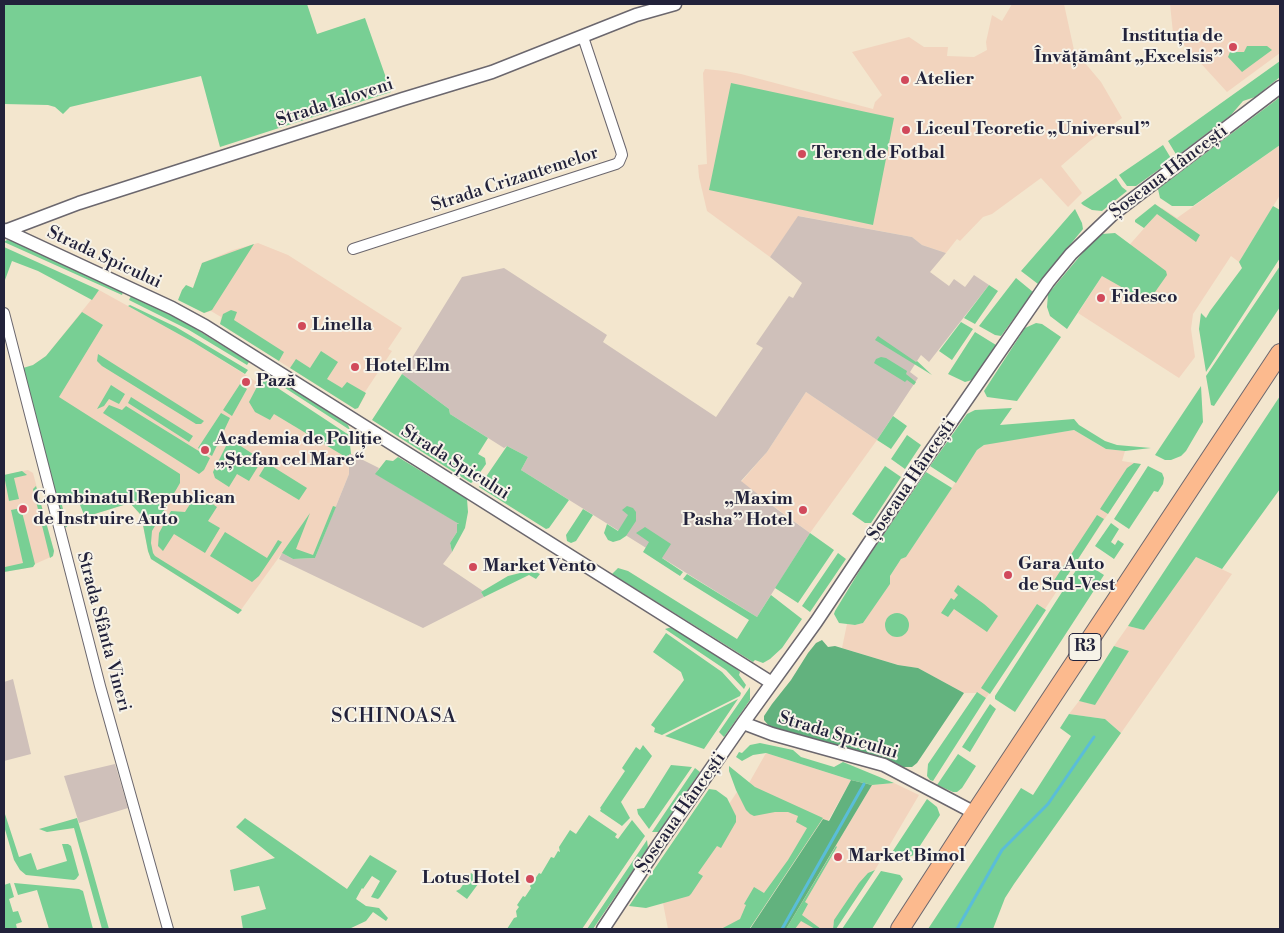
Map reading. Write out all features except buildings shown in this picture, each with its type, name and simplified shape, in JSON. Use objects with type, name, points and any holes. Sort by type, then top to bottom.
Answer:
[{"type":"highway","name":"R3","points":[[900,929],[1280,353]]},
{"type":"street","name":"Strada Ialoveni","points":[[4,230],[79,203],[492,72],[583,38],[652,9],[675,4]]},
{"type":"street","name":"Strada Crizantemelor","points":[[353,249],[620,162],[621,151],[583,38]]},
{"type":"street","name":"Șoseaua Hâncești","points":[[603,929],[659,844],[743,722],[816,622],[1048,282],[1071,254],[1113,214],[1280,87]]},
{"type":"street","name":"Strada Spicului","points":[[4,230],[205,326],[772,683]]},
{"type":"street","name":"Strada Sfânta Vineri","points":[[4,314],[100,686],[168,929]]},
{"type":"street","name":"Strada Spicului","points":[[743,722],[772,734],[884,765],[975,813]]},
{"type":"shaded area","name":"Liceul Teoretic „Universul”","points":[[1012,4],[1064,4],[1074,50],[1101,82],[1122,118],[1090,141],[1061,166],[1082,193],[1068,207],[1041,178],[992,214],[983,217],[960,241],[957,239],[946,253],[922,245],[912,237],[799,216],[770,257],[707,211],[698,165],[707,164],[703,73],[705,69],[741,74],[873,109],[875,102],[882,95],[852,52],[909,37],[924,47],[948,47],[947,56],[974,57],[987,50],[986,42],[992,15],[1002,21]]},
{"type":"shaded area","name":"Instituția de Învățământ „Excelsis”","points":[[1170,4],[1280,4],[1280,53],[1227,92],[1173,33]]},
{"type":"shaded area","points":[[1280,145],[1280,195],[1239,262],[1231,256],[1193,314],[1191,329],[1195,357],[1179,378],[1078,313],[1102,276],[1162,208],[1177,218]]},
{"type":"shaded area","points":[[798,216],[912,237],[922,245],[946,253],[930,272],[949,286],[954,279],[965,287],[974,275],[989,285],[929,362],[921,355],[910,372],[918,378],[877,440],[806,392],[767,452],[741,481],[810,533],[757,617],[521,470],[528,457],[507,446],[504,448],[450,414],[449,409],[402,374],[462,277],[504,268],[607,335],[603,342],[716,417],[763,348],[756,344],[789,296],[793,298],[802,283],[770,257]]},
{"type":"shaded area","points":[[258,243],[288,255],[402,328],[388,349],[392,351],[365,392],[365,396],[358,408],[355,409],[220,324],[221,317],[211,311],[204,313],[187,304],[202,263],[233,250]]},
{"type":"shaded area","name":"Academia de Poliție „Ștefan cel Mare“","points":[[99,290],[193,342],[348,439],[349,474],[315,558],[282,553],[238,614],[151,559],[140,514],[130,503],[85,517],[33,365],[46,356]]},
{"type":"shaded area","points":[[806,392],[877,440],[810,533],[741,482],[767,452]]},
{"type":"shaded area","points":[[1074,430],[1106,449],[1125,451],[1122,461],[1141,464],[986,698],[977,693],[964,693],[918,668],[898,665],[842,648],[847,624],[863,623],[890,584],[890,576],[901,559],[906,557],[977,450],[991,443]]},
{"type":"shaded area","points":[[349,453],[379,468],[376,474],[458,523],[457,532],[450,543],[452,552],[443,564],[483,591],[481,592],[484,597],[423,628],[279,559],[282,553],[293,559],[315,558],[349,474]]},
{"type":"shaded area","name":"Combinatul Republican de Instruire Auto","points":[[28,470],[33,473],[54,551],[53,556],[35,564],[33,567],[4,572],[4,475]]},
{"type":"shaded area","points":[[1196,557],[1232,574],[1121,733],[1105,719],[1069,714],[1079,701],[1095,704],[1129,651],[1114,646],[1128,626],[1144,630]]},
{"type":"shaded area","points":[[13,679],[31,754],[4,761],[4,682]]},
{"type":"shaded area","points":[[766,753],[851,780],[828,821],[823,819],[750,928],[668,929],[663,903],[745,780],[749,783]]},
{"type":"shaded area","points":[[115,764],[128,808],[79,823],[64,776]]},
{"type":"shaded area","points":[[894,783],[919,795],[875,870],[871,871],[833,924],[833,929],[786,929],[872,785]]},
{"type":"green space","points":[[4,4],[307,4],[317,34],[365,18],[391,92],[220,147],[201,76],[70,107],[63,114],[55,107],[48,105],[4,104]]},
{"type":"green space","points":[[1247,46],[1267,46],[1272,50],[1242,72],[1228,57],[1230,52],[1244,52]]},
{"type":"green space","points":[[1280,61],[1280,77],[1255,97],[1243,101],[1231,115],[1177,156],[1168,141]]},
{"type":"green space","name":"Teren de Fotbal","points":[[731,83],[894,118],[873,225],[709,190]]},
{"type":"green space","points":[[1280,97],[1280,145],[1193,206],[1172,206],[1160,198],[1158,189]]},
{"type":"green space","points":[[1163,145],[1172,160],[1136,186],[1127,186],[1119,175]]},
{"type":"green space","points":[[1116,178],[1127,191],[1102,211],[1092,210],[1081,203]]},
{"type":"green space","points":[[1155,204],[1200,235],[1196,242],[1157,214],[1144,228],[1135,222]]},
{"type":"green space","points":[[1273,206],[1280,210],[1280,258],[1206,372],[1199,329],[1201,313],[1206,318],[1242,268],[1239,262]]},
{"type":"green space","points":[[1075,209],[1083,229],[1038,284],[1021,271]]},
{"type":"green space","points":[[1115,233],[1166,271],[1167,275],[1148,302],[1102,276],[1067,329],[1050,316],[1047,307],[1048,294],[1085,250],[1102,234]]},
{"type":"green space","points":[[7,240],[16,242],[123,292],[122,295],[4,242]]},
{"type":"green space","points":[[254,244],[212,310],[204,313],[178,300],[186,285],[193,288],[202,263]]},
{"type":"green space","points":[[4,247],[99,290],[92,300],[38,271],[12,261],[5,280]]},
{"type":"green space","points":[[1280,266],[1280,307],[1214,406],[1211,405],[1206,376]]},
{"type":"green space","points":[[1016,278],[1033,292],[1001,336],[995,335],[979,326]]},
{"type":"green space","points":[[989,285],[998,291],[975,324],[964,318]]},
{"type":"green space","points":[[131,296],[183,321],[249,362],[247,365],[189,330],[129,300]]},
{"type":"green space","points":[[130,305],[176,327],[248,370],[245,374],[193,342],[128,306]]},
{"type":"green space","points":[[231,310],[237,312],[234,320],[284,352],[279,361],[220,324],[223,314]]},
{"type":"green space","points":[[82,312],[103,325],[59,397],[180,474],[180,483],[152,531],[151,543],[153,553],[242,610],[238,614],[151,559],[140,514],[130,503],[85,517],[78,500],[62,505],[67,527],[62,528],[23,368],[33,365],[46,356]]},
{"type":"green space","points":[[961,322],[973,329],[952,360],[939,351]]},
{"type":"green space","points":[[1036,323],[1042,324],[1061,337],[1017,401],[987,397],[984,391],[1025,328]]},
{"type":"green space","points":[[975,332],[996,345],[972,380],[965,382],[948,374]]},
{"type":"green space","points":[[878,336],[917,361],[932,375],[875,340]]},
{"type":"green space","points":[[321,351],[338,362],[327,379],[342,388],[347,382],[366,393],[358,408],[355,409],[290,368],[296,359],[310,368]]},
{"type":"green space","points":[[98,354],[204,421],[201,424],[196,424],[102,366],[97,361]]},
{"type":"green space","points":[[881,357],[907,371],[906,374],[916,382],[914,385],[907,380],[905,382],[874,363],[876,359]]},
{"type":"green space","points":[[402,374],[449,409],[450,414],[488,438],[478,454],[485,458],[486,464],[471,483],[372,420]]},
{"type":"green space","points":[[271,375],[344,422],[350,430],[268,377]]},
{"type":"green space","points":[[264,379],[349,435],[351,454],[349,454],[349,459],[274,414],[270,420],[255,412],[249,402],[259,383]]},
{"type":"green space","points":[[240,384],[247,389],[232,416],[223,410]]},
{"type":"green space","points":[[111,385],[125,394],[119,404],[109,399],[104,406],[97,409]]},
{"type":"green space","points":[[1201,386],[1203,422],[1186,451],[1181,456],[1171,460],[1165,460],[1155,455]]},
{"type":"green space","points":[[1280,396],[1280,489],[1222,569],[1196,557],[1144,630],[1128,626]]},
{"type":"green space","points":[[131,397],[193,436],[189,442],[128,403]]},
{"type":"green space","points":[[109,405],[122,410],[126,406],[210,458],[204,470],[199,474],[103,413]]},
{"type":"green space","points":[[1012,408],[1000,425],[1074,419],[1079,425],[1105,441],[1117,445],[1151,448],[1125,451],[1106,449],[1074,430],[984,445],[977,450],[956,483],[930,466],[967,414],[975,410]]},
{"type":"green space","points":[[221,413],[230,418],[212,456],[198,448]]},
{"type":"green space","points":[[893,416],[907,426],[891,449],[877,440]]},
{"type":"green space","points":[[907,435],[921,445],[905,469],[891,459]]},
{"type":"green space","points":[[233,441],[262,460],[249,481],[237,474],[229,487],[215,478],[213,472],[228,442]]},
{"type":"green space","points":[[507,446],[528,457],[521,470],[569,500],[549,528],[546,529],[479,487]]},
{"type":"green space","points":[[398,457],[467,499],[468,512],[465,528],[452,552],[450,543],[457,532],[457,524],[459,524],[375,474],[386,460],[393,461]]},
{"type":"green space","points":[[267,463],[307,488],[299,500],[259,476]]},
{"type":"green space","points":[[1134,463],[1141,464],[1108,514],[1100,509],[1127,468]]},
{"type":"green space","points":[[885,466],[901,477],[871,523],[865,523],[852,514]]},
{"type":"green space","points":[[1148,466],[1162,473],[1164,478],[1163,484],[1158,492],[1154,491],[1129,529],[1114,519]]},
{"type":"green space","points":[[22,471],[27,475],[14,478],[19,499],[9,501],[4,475]]},
{"type":"green space","points":[[926,472],[952,488],[906,557],[901,559],[890,576],[890,584],[863,623],[855,625],[839,623],[834,614],[835,611],[863,565]]},
{"type":"green space","points":[[36,486],[54,551],[53,556],[50,558],[33,489]]},
{"type":"green space","points":[[197,493],[217,507],[208,521],[220,528],[205,553],[174,534],[163,551],[158,546],[159,533],[171,511],[185,512]]},
{"type":"green space","points":[[333,506],[336,507],[315,558],[293,559],[282,553],[310,513],[296,549],[313,555]]},
{"type":"green space","points":[[627,506],[633,508],[636,512],[636,521],[626,536],[613,542],[608,540],[604,533],[607,524],[618,531],[628,515],[622,510]]},
{"type":"green space","points":[[21,508],[35,564],[33,567],[4,572],[4,565],[5,567],[23,563],[11,510]]},
{"type":"green space","points":[[583,509],[593,515],[576,541],[571,543],[567,541],[566,535]]},
{"type":"green space","points":[[1097,515],[1104,519],[1058,590],[1051,585]]},
{"type":"green space","points":[[1111,523],[1119,529],[1111,542],[1115,545],[1118,540],[1124,544],[1114,559],[1095,546]]},
{"type":"green space","points":[[645,527],[671,544],[662,558],[683,572],[680,576],[643,552],[649,542],[636,533]]},
{"type":"green space","points":[[225,532],[267,558],[278,540],[282,542],[259,576],[252,582],[210,556]]},
{"type":"green space","points":[[810,533],[834,550],[798,603],[775,588]]},
{"type":"green space","points":[[838,553],[846,559],[810,612],[802,606]]},
{"type":"green space","points":[[1082,561],[1104,575],[1015,712],[995,699],[995,696]]},
{"type":"green space","points":[[618,568],[628,571],[737,639],[749,620],[683,579],[687,574],[757,617],[771,595],[802,619],[782,648],[770,659],[763,663],[755,660],[753,662],[612,574]]},
{"type":"green space","points":[[532,570],[540,574],[536,579],[529,575],[484,597],[481,592],[508,576]]},
{"type":"green space","points":[[958,585],[998,616],[987,632],[954,609],[948,617],[941,613],[951,598],[954,600],[958,595],[954,591]]},
{"type":"green space","points":[[1037,604],[1046,610],[990,694],[981,688]]},
{"type":"green space","points":[[897,613],[905,617],[909,625],[905,633],[897,637],[889,633],[885,625],[889,617]]},
{"type":"green space","points":[[672,627],[732,665],[740,672],[739,675],[746,685],[744,689],[726,670],[665,629]]},
{"type":"green space","points":[[666,633],[722,672],[741,693],[740,696],[662,735],[654,732],[655,728],[651,725],[684,680],[681,672],[653,652]]},
{"type":"green space","points":[[822,640],[828,647],[835,646],[898,665],[918,668],[964,693],[917,763],[912,767],[903,767],[865,753],[780,730],[769,726],[764,720],[764,716],[791,680],[808,653],[816,643]]},
{"type":"green space","points":[[1114,646],[1129,651],[1095,705],[1079,701]]},
{"type":"green space","points":[[750,687],[750,700],[724,737],[719,732]]},
{"type":"green space","points":[[977,692],[986,698],[933,781],[930,780],[927,776],[928,764]]},
{"type":"green space","points":[[738,699],[704,749],[665,736]]},
{"type":"green space","points":[[990,704],[996,709],[970,752],[962,747]]},
{"type":"green space","points":[[1069,714],[1105,719],[1121,733],[1014,884],[1005,898],[993,929],[928,929],[1021,788],[1033,795],[1071,736],[1060,728]]},
{"type":"green space","points":[[760,743],[793,750],[801,757],[834,767],[843,762],[894,783],[872,785],[766,753],[753,755],[742,761],[736,757],[739,752],[742,753],[750,745]]},
{"type":"green space","points":[[643,745],[652,756],[621,802],[630,818],[622,826],[600,811],[600,808],[625,771],[622,768],[636,747],[640,750]]},
{"type":"green space","points":[[958,754],[976,766],[962,788],[957,792],[953,792],[937,785]]},
{"type":"green space","points":[[671,765],[692,767],[649,829],[638,814],[637,809],[644,808]]},
{"type":"green space","points":[[729,766],[755,787],[823,818],[750,928],[745,929],[721,929],[740,919],[746,905],[744,904],[754,887],[764,893],[788,860],[807,828],[796,822],[798,816],[788,812],[775,812],[754,816],[750,814],[736,790]]},
{"type":"green space","points":[[695,768],[700,772],[659,832],[652,832]]},
{"type":"green space","points":[[851,780],[872,785],[786,929],[750,929],[823,819],[829,821]]},
{"type":"green space","points":[[709,789],[716,790],[727,798],[736,816],[736,822],[721,848],[717,846],[698,873],[703,876],[691,894],[646,908],[629,906]]},
{"type":"green space","points":[[927,799],[937,807],[940,815],[914,855],[896,861],[887,860]]},
{"type":"green space","points":[[4,811],[19,857],[31,853],[37,870],[67,861],[62,844],[68,844],[71,846],[79,875],[76,879],[26,875],[20,870],[14,860],[4,826]]},
{"type":"green space","points":[[589,815],[617,834],[615,837],[618,839],[632,820],[645,836],[582,929],[507,929],[514,918],[517,917],[516,911],[519,907],[517,905],[523,896],[525,897],[539,873],[541,874],[551,857],[554,858],[558,851],[560,852],[559,847],[570,830],[576,834]]},
{"type":"green space","points":[[77,818],[109,929],[102,929],[74,828],[47,832],[39,829]]},
{"type":"green space","points":[[245,818],[347,889],[370,855],[397,871],[378,899],[371,897],[380,881],[372,876],[356,899],[366,906],[379,908],[388,918],[386,921],[373,912],[366,921],[349,929],[243,929],[241,916],[266,909],[259,886],[234,891],[230,870],[275,858],[236,827]]},
{"type":"green space","points":[[647,840],[648,848],[593,929],[587,929]]},
{"type":"green space","points":[[836,846],[805,902],[808,904],[802,915],[821,929],[815,929],[801,921],[795,929],[786,929]]},
{"type":"green space","points":[[875,870],[836,929],[833,929],[834,920],[859,883],[868,873]]},
{"type":"green space","points":[[881,871],[900,875],[903,879],[872,929],[842,929]]},
{"type":"green space","points":[[471,873],[481,880],[467,899],[456,891],[460,889]]},
{"type":"green space","points":[[10,883],[14,897],[9,899],[13,912],[18,911],[22,922],[16,924],[17,929],[4,929],[4,885]]},
{"type":"green space","points":[[14,883],[79,889],[83,891],[93,929],[49,929],[37,890],[18,895]]},
{"type":"waterway","points":[[957,929],[1002,850],[1048,804],[1094,737]]},
{"type":"waterway","points":[[782,929],[864,784]]},
{"type":"place","name":"Instituția de Învățământ „Excelsis”","points":[[1233,47]]},
{"type":"place","name":"Atelier","points":[[905,80]]},
{"type":"place","name":"Liceul Teoretic „Universul”","points":[[906,130]]},
{"type":"place","name":"Teren de Fotbal","points":[[802,154]]},
{"type":"place","name":"Fidesco","points":[[1101,298]]},
{"type":"place","name":"Linella","points":[[302,326]]},
{"type":"place","name":"Hotel Elm","points":[[355,367]]},
{"type":"place","name":"Pază","points":[[246,382]]},
{"type":"place","name":"Academia de Poliție „Ștefan cel Mare“","points":[[205,450]]},
{"type":"place","name":"Combinatul Republican de Instruire Auto","points":[[23,509]]},
{"type":"place","name":"„Maxim Pasha” Hotel","points":[[803,510]]},
{"type":"place","name":"Market Vento","points":[[473,567]]},
{"type":"place","name":"Gara Auto de Sud-Vest","points":[[1008,575]]},
{"type":"place","name":"Market Bimol","points":[[838,857]]},
{"type":"place","name":"Lotus Hotel","points":[[530,879]]},
{"type":"district","name":"SCHINOASA","points":[[394,717]]}]
